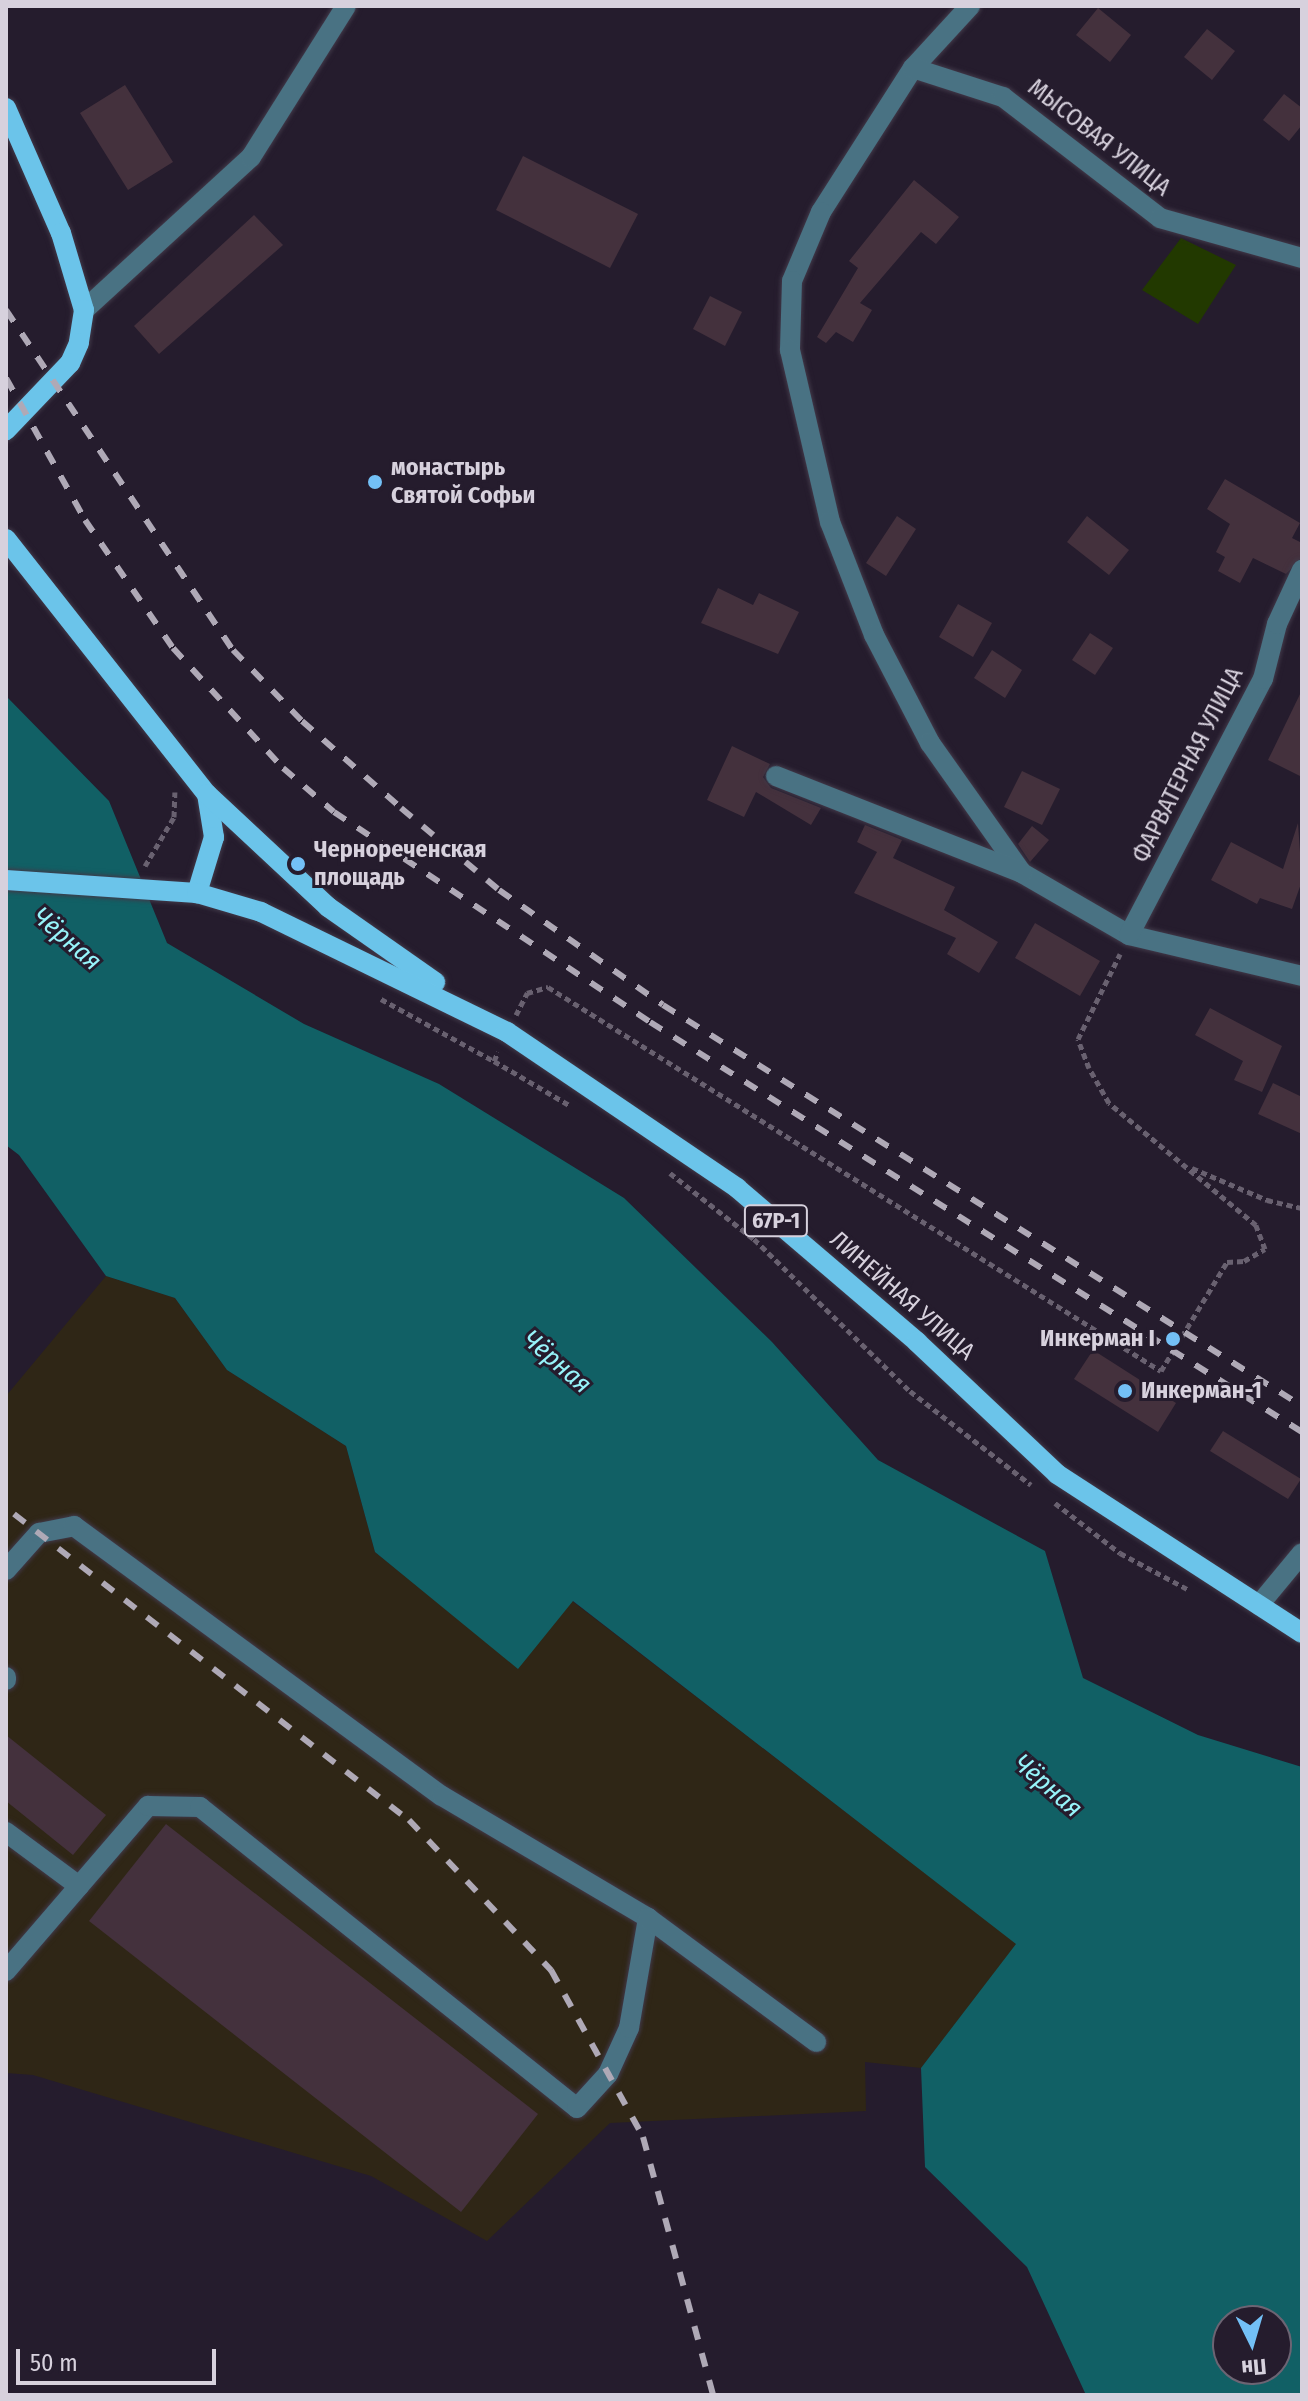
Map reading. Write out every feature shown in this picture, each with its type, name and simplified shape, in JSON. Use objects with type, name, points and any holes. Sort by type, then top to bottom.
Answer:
[{"type":"main road","points":[[6,108],[61,233],[84,310],[79,343],[70,363],[6,430]]},
{"type":"main road","points":[[6,539],[207,794],[328,907],[507,1032]]},
{"type":"main road","points":[[197,893],[214,837],[207,794]]},
{"type":"main road","name":"67Р-1","points":[[6,880],[197,893]]},
{"type":"main road","name":"ЛИНЕЙНАЯ УЛИЦА","points":[[197,893],[310,932],[507,1032],[737,1188],[917,1342],[1057,1474],[1302,1633]]},
{"type":"street","points":[[84,310],[251,157],[346,6]]},
{"type":"street","points":[[970,6],[913,68],[821,212],[792,281],[790,350],[830,522],[874,635],[930,743],[1022,873]]},
{"type":"street","name":"МЫСОВАЯ УЛИЦА","points":[[913,68],[1003,97],[1160,218],[1302,258]]},
{"type":"street","name":"ФАРВАТЕРНАЯ УЛИЦА","points":[[1129,935],[1263,679],[1277,624],[1302,570]]},
{"type":"street","points":[[776,776],[1022,873],[1129,935],[1302,976]]},
{"type":"street","points":[[6,1570],[39,1533],[74,1526],[442,1796],[648,1918],[816,2042]]},
{"type":"street","points":[[1259,1605],[1302,1553]]},
{"type":"street","points":[[6,1971],[148,1806],[200,1807],[577,2108],[608,2074],[629,2028],[648,1918]]},
{"type":"street","points":[[6,1832],[79,1886]]},
{"type":"path","points":[[494,1061],[527,993],[548,987],[1156,1370],[1164,1367],[1227,1262],[1244,1261],[1265,1249],[1256,1225],[1109,1103],[1078,1039],[1129,935]]},
{"type":"path","points":[[372,994],[583,1113]]},
{"type":"path","points":[[1183,1165],[1267,1200],[1302,1208]]},
{"type":"path","points":[[662,1167],[754,1239],[933,1409],[1120,1553],[1201,1596]]},
{"type":"shaded area","points":[[1181,238],[1236,265],[1198,324],[1142,290]]},
{"type":"shaded area","points":[[106,1276],[175,1298],[227,1370],[346,1446],[375,1552],[518,1668],[572,1601],[1017,1944],[921,2068],[865,2062],[866,2111],[610,2123],[487,2241],[371,2176],[33,2075],[6,2073],[6,1396]]},
{"type":"water","name":"Чёрная","points":[[6,696],[109,801],[167,943],[304,1024],[439,1084],[624,1198],[772,1342],[878,1460],[1045,1551],[1083,1678],[1198,1735],[1302,1767],[1302,2395],[1086,2395],[1027,2267],[925,2167],[921,2068],[1016,1944],[573,1601],[518,1669],[375,1552],[346,1446],[227,1370],[175,1298],[106,1276],[19,1155],[6,1145]]},
{"type":"building","points":[[1098,8],[1131,35],[1110,62],[1076,35]]},
{"type":"building","points":[[1207,29],[1235,51],[1212,80],[1184,57]]},
{"type":"building","points":[[125,85],[173,162],[128,190],[80,113]]},
{"type":"building","points":[[1284,94],[1302,108],[1302,125],[1289,141],[1263,120]]},
{"type":"building","points":[[523,156],[638,214],[610,268],[496,210]]},
{"type":"building","points":[[914,180],[959,217],[936,244],[921,232],[860,303],[872,310],[853,342],[836,332],[826,343],[817,337],[858,268],[849,261]]},
{"type":"building","points":[[254,215],[283,245],[159,354],[134,326]]},
{"type":"building","points":[[710,296],[742,312],[725,346],[693,329]]},
{"type":"building","points":[[1225,479],[1300,523],[1292,538],[1302,543],[1302,557],[1286,574],[1253,558],[1240,583],[1218,571],[1225,557],[1216,552],[1230,524],[1207,509]]},
{"type":"building","points":[[897,516],[916,529],[886,576],[866,563]]},
{"type":"building","points":[[1087,516],[1129,550],[1109,575],[1067,542]]},
{"type":"building","points":[[718,588],[753,605],[759,593],[799,612],[778,654],[701,623]]},
{"type":"building","points":[[958,604],[992,623],[973,657],[939,637]]},
{"type":"building","points":[[1090,633],[1113,648],[1095,675],[1072,660]]},
{"type":"building","points":[[992,650],[1022,670],[1005,698],[974,678]]},
{"type":"building","points":[[1302,690],[1302,777],[1268,760]]},
{"type":"building","points":[[732,746],[770,764],[763,777],[771,788],[821,808],[811,825],[756,792],[744,817],[707,800]]},
{"type":"building","points":[[1022,771],[1060,789],[1042,825],[1004,807]]},
{"type":"building","points":[[1298,823],[1302,881],[1292,909],[1260,898],[1257,904],[1211,880],[1231,842],[1283,869]]},
{"type":"building","points":[[865,825],[902,840],[893,858],[955,887],[944,910],[998,942],[979,973],[947,954],[956,938],[854,893],[877,852],[857,842]]},
{"type":"building","points":[[1032,826],[1049,840],[1030,862],[1018,844]]},
{"type":"building","points":[[1035,923],[1100,961],[1080,996],[1015,958]]},
{"type":"building","points":[[1210,1008],[1282,1046],[1262,1092],[1234,1080],[1243,1061],[1195,1035]]},
{"type":"building","points":[[1273,1083],[1302,1097],[1302,1134],[1258,1114]]},
{"type":"building","name":"Инкерман-1","points":[[1093,1350],[1176,1403],[1158,1432],[1074,1379]]},
{"type":"building","points":[[1223,1431],[1301,1479],[1288,1499],[1210,1451]]},
{"type":"building","points":[[6,1735],[106,1815],[73,1855],[6,1801]]},
{"type":"building","points":[[166,1824],[538,2114],[461,2212],[89,1921]]},
{"type":"railway","points":[[6,310],[233,650],[302,721],[401,808],[499,890],[663,1005],[1302,1406]]},
{"type":"railway","points":[[6,378],[85,520],[173,648],[283,768],[334,812],[650,1022],[1302,1432]]},
{"type":"railway","points":[[14,1514],[409,1820],[551,1970],[643,2137],[713,2395]]},
{"type":"place","name":"монастырь Святой Софьи","points":[[375,482]]},
{"type":"place","name":"Чернореченская площадь","points":[[298,864]]},
{"type":"place","name":"Инкерман I","points":[[1173,1339]]},
{"type":"place","name":"Инкерман-1","points":[[1125,1391]]}]
